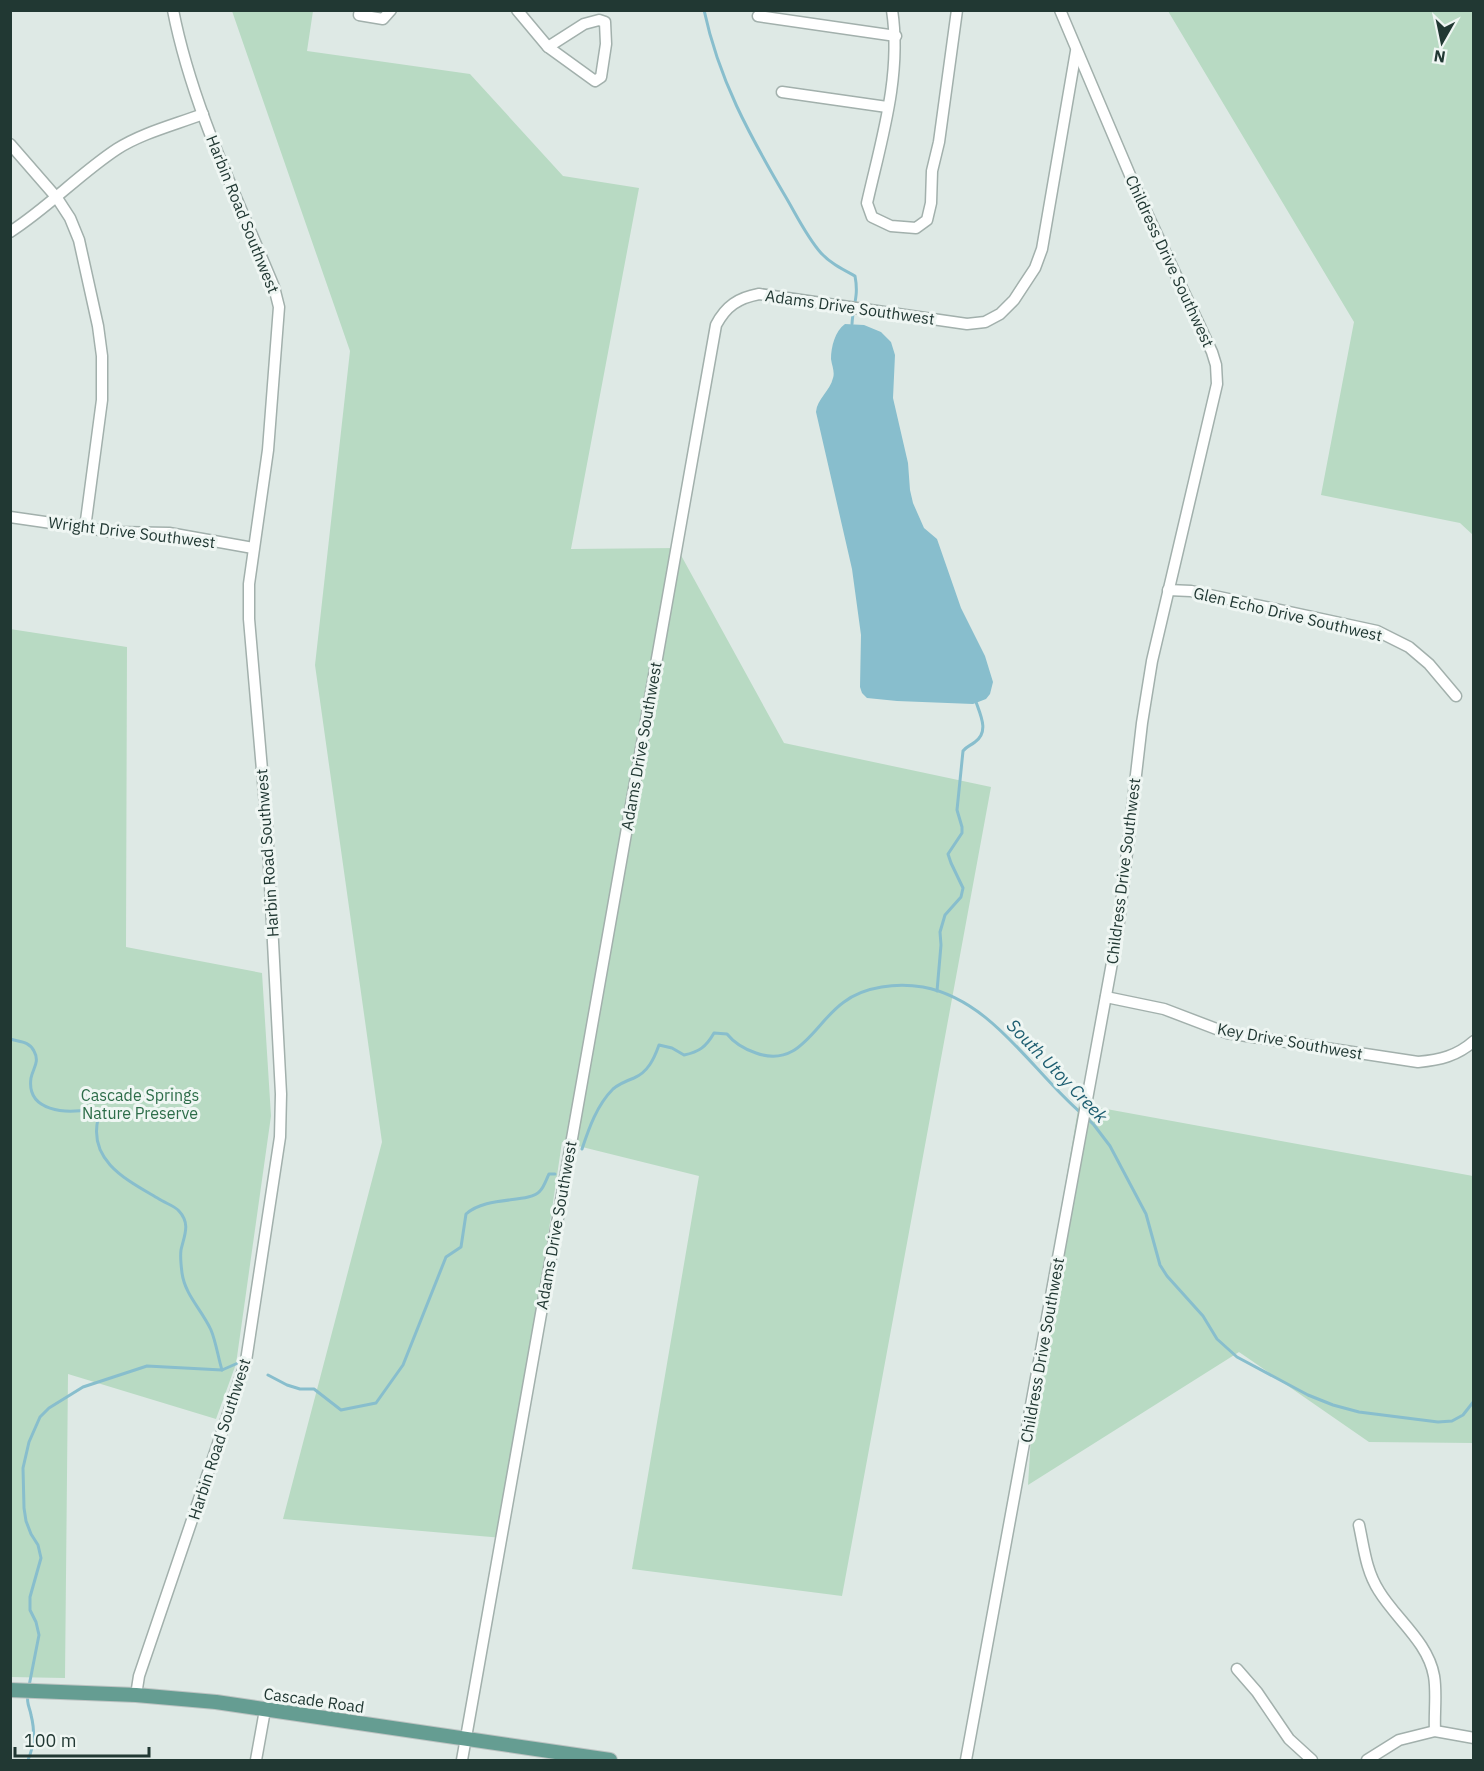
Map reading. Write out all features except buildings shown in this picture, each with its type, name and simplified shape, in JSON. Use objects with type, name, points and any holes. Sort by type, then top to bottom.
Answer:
[{"type":"main road","name":"Cascade Road","points":[[10,1690],[136,1695],[216,1702],[610,1761]]},
{"type":"street","name":"Harbin Road Southwest","points":[[136,1695],[139,1676],[246,1361],[280,1137],[281,1094],[267,828],[249,619],[249,584],[268,450],[279,307],[274,287],[203,114],[179,40],[173,10]]},
{"type":"street","points":[[360,10],[359,15],[383,19],[391,10]]},
{"type":"street","points":[[517,10],[548,47],[595,81],[601,77],[606,44],[605,22],[599,20],[584,24],[548,47]]},
{"type":"street","points":[[892,10],[896,36],[893,78],[867,203],[872,217],[891,226],[915,228],[927,220],[931,203],[932,171],[939,142],[957,10]]},
{"type":"street","name":"Childress Drive Southwest","points":[[966,1761],[1121,911],[1142,723],[1152,661],[1217,384],[1216,365],[1212,352],[1138,194],[1060,10]]},
{"type":"street","points":[[758,16],[896,36]]},
{"type":"street","name":"Adams Drive Southwest","points":[[462,1761],[716,325],[732,303],[759,294],[968,324],[985,322],[1000,314],[1026,285],[1042,249],[1076,51]]},
{"type":"street","points":[[782,92],[887,107]]},
{"type":"street","points":[[10,232],[57,198],[95,164],[119,148],[203,114]]},
{"type":"street","points":[[10,144],[57,198],[70,218],[79,240],[98,326],[102,356],[102,400],[85,528]]},
{"type":"street","name":"Wright Drive Southwest","points":[[10,517],[114,532],[169,533],[253,548]]},
{"type":"street","name":"Glen Echo Drive Southwest","points":[[1168,590],[1191,591],[1377,631],[1409,647],[1430,664],[1456,696]]},
{"type":"street","name":"Key Drive Southwest","points":[[1106,998],[1164,1009],[1227,1033],[1418,1062],[1442,1060],[1463,1050],[1473,1041]]},
{"type":"street","points":[[1359,1525],[1368,1569],[1377,1589],[1415,1636],[1430,1663],[1434,1676],[1435,1731]]},
{"type":"street","points":[[1237,1669],[1257,1692],[1288,1739],[1312,1761]]},
{"type":"street","points":[[256,1761],[265,1710]]},
{"type":"street","points":[[1367,1761],[1398,1740],[1435,1731],[1473,1738]]},
{"type":"green space","points":[[232,11],[313,11],[307,51],[470,74],[563,176],[639,188],[571,549],[677,548],[784,743],[991,787],[842,1596],[632,1569],[699,1176],[562,1142],[503,1538],[283,1519],[382,1142],[315,665],[350,351]]},
{"type":"green space","points":[[1168,11],[1473,11],[1473,535],[1460,523],[1321,495],[1354,322]]},
{"type":"green space","name":"Cascade Springs Nature Preserve","points":[[10,629],[127,647],[126,947],[262,973],[271,1116],[236,1364],[216,1419],[68,1374],[65,1678],[11,1677]]},
{"type":"green space","points":[[1079,1104],[1473,1176],[1473,1443],[1369,1442],[1239,1352],[1028,1485],[1036,1355]]},
{"type":"water","points":[[845,324],[864,325],[881,332],[891,342],[895,355],[893,398],[908,463],[913,503],[924,528],[937,539],[961,608],[985,656],[993,682],[986,699],[973,704],[897,701],[867,698],[862,693],[860,687],[861,635],[852,569],[816,412],[833,378],[831,359],[833,344],[836,335]]},
{"type":"waterway","points":[[704,10],[710,36],[736,106],[801,225],[828,260],[855,276],[856,295],[852,324]]},
{"type":"waterway","points":[[937,991],[940,932],[945,915],[961,897],[963,888],[948,854],[962,833],[957,810],[963,751],[979,738],[983,729],[976,702]]},
{"type":"waterway","name":"South Utoy Creek","points":[[582,1149],[594,1117],[607,1095],[625,1081],[647,1069],[659,1045],[672,1048],[684,1055],[702,1048],[714,1033],[727,1034],[744,1048],[756,1053],[771,1056],[784,1055],[805,1041],[833,1011],[852,997],[871,989],[903,985],[923,987],[948,994],[970,1006],[1009,1039],[1081,1113]]},
{"type":"waterway","name":"South Utoy Creek","points":[[10,1039],[27,1044],[36,1055],[31,1078],[31,1089],[35,1098],[50,1108],[70,1111],[90,1109],[98,1119],[99,1147],[113,1168],[135,1185],[175,1208],[183,1216],[186,1225],[181,1250],[184,1281],[211,1330],[222,1370]]},
{"type":"waterway","name":"South Utoy Creek","points":[[1086,1117],[1110,1146],[1146,1214],[1160,1265],[1203,1316],[1217,1339],[1237,1357],[1308,1395],[1359,1412],[1438,1422],[1452,1421],[1463,1415],[1474,1401]]},
{"type":"waterway","name":"South Utoy Creek","points":[[268,1375],[300,1389],[314,1389],[341,1410],[376,1403],[403,1365],[446,1257],[461,1247],[466,1214],[485,1204],[535,1195],[549,1174],[555,1174]]},
{"type":"waterway","points":[[29,1686],[39,1635],[30,1610],[30,1597],[41,1558],[38,1545],[26,1521],[23,1468],[29,1442],[40,1417],[49,1408],[83,1387],[147,1366],[222,1370],[238,1363]]},
{"type":"waterway","points":[[28,1695],[33,1732],[33,1744],[28,1760]]}]
